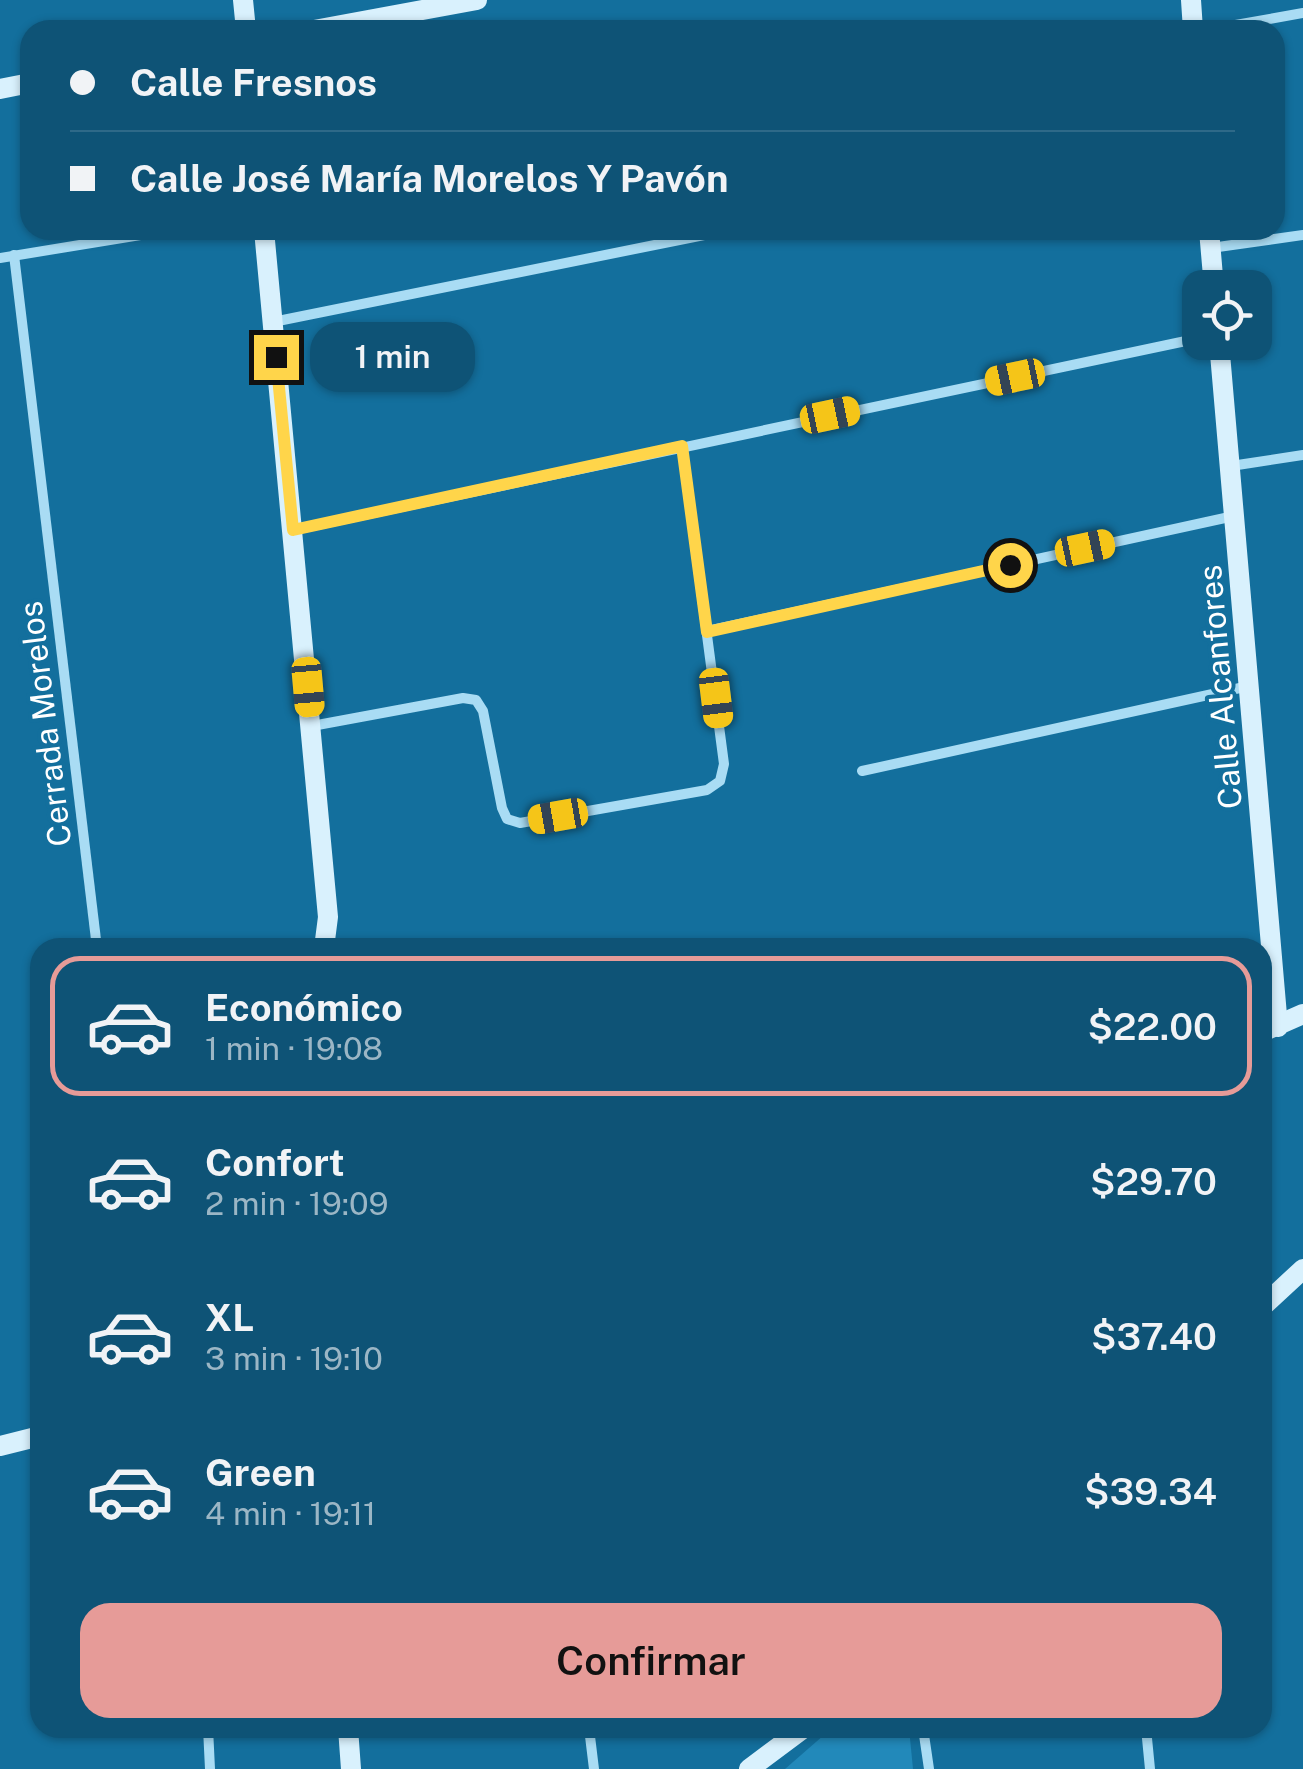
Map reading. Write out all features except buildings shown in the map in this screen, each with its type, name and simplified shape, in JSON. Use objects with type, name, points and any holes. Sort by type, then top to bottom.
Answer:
[{"type":"street","points":[[368,20],[477,0]]},
{"type":"street","points":[[1260,20],[1303,12]]},
{"type":"street","points":[[0,258],[111,240]]},
{"type":"street","points":[[265,240],[312,726],[328,918],[325,938]]},
{"type":"street","points":[[272,322],[679,240]]},
{"type":"street","points":[[1210,240],[1213,270]]},
{"type":"street","name":"Cerrada Morelos","points":[[14,256],[96,938]]},
{"type":"street","points":[[293,530],[1182,342]]},
{"type":"street","name":"Calle Alcanfores","points":[[1221,360],[1249,686],[1264,938]]},
{"type":"street","points":[[312,726],[463,698],[476,700],[482,710],[502,808],[507,819],[520,823],[707,790],[720,782],[724,764],[682,446]]},
{"type":"street","points":[[1231,466],[1303,455]]},
{"type":"street","points":[[707,632],[1236,515]]},
{"type":"street","points":[[862,772],[1249,686]]},
{"type":"street","points":[[1272,1029],[1303,1014]]},
{"type":"street","points":[[1272,1298],[1303,1269]]},
{"type":"street","points":[[0,1446],[30,1438]]},
{"type":"street","points":[[208,1738],[210,1769]]},
{"type":"street","points":[[349,1738],[351,1769]]},
{"type":"street","points":[[590,1738],[594,1769]]},
{"type":"street","points":[[749,1769],[788,1738]]},
{"type":"street","points":[[925,1738],[929,1769]]},
{"type":"street","points":[[1147,1738],[1150,1769]]},
{"type":"shaded area","points":[[821,1738],[910,1738],[913,1769],[785,1769]]},
{"type":"route","points":[[276,357],[293,530],[682,446],[707,632],[1010,565]]}]
